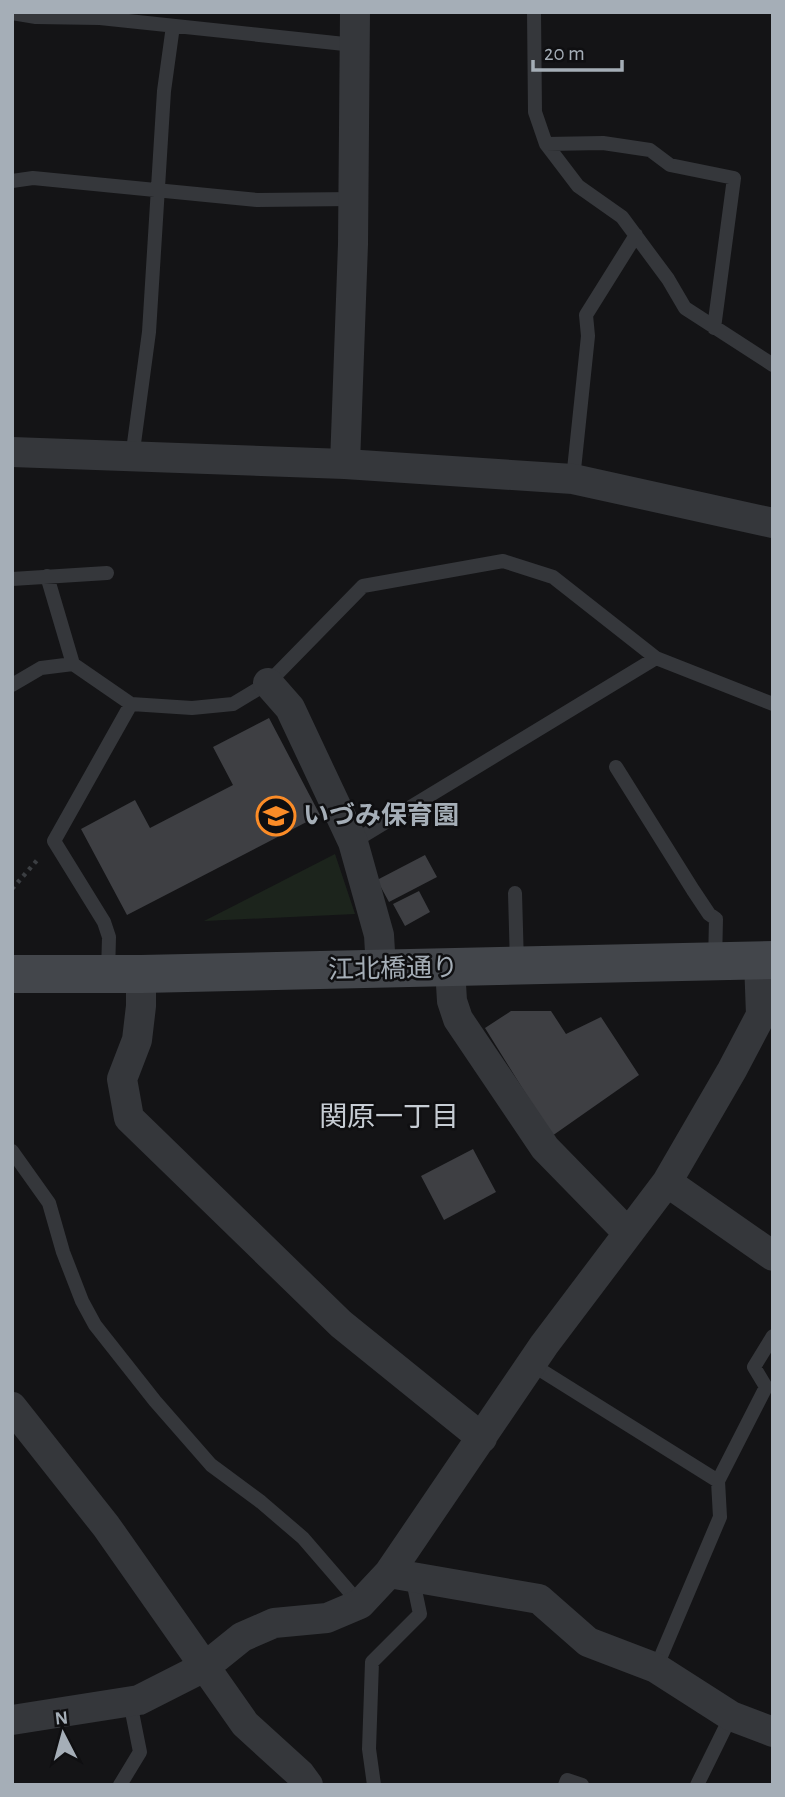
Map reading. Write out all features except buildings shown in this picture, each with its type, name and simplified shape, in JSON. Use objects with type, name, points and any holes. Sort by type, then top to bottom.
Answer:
[{"type":"main road","name":"江北橋通り","points":[[12,974],[766,961]]},
{"type":"street","points":[[345,464],[354,199],[355,12]]},
{"type":"street","points":[[12,452],[345,464],[573,479],[773,523]]},
{"type":"street","points":[[268,683],[289,708],[353,842],[379,935],[381,969]]},
{"type":"street","points":[[12,1720],[139,1700],[206,1666],[243,1637],[274,1623],[327,1618],[360,1604],[400,1575],[414,1533],[531,1364],[667,1182],[761,1015],[766,961]]},
{"type":"street","points":[[450,968],[452,1001],[458,1019],[545,1148],[628,1233]]},
{"type":"street","points":[[124,974],[141,1006],[137,1040],[122,1079],[129,1118],[341,1324],[482,1438]]},
{"type":"street","points":[[667,1182],[773,1256]]},
{"type":"street","points":[[12,1407],[106,1526],[245,1724],[300,1774],[308,1785]]},
{"type":"street","points":[[400,1575],[539,1599],[588,1642],[656,1668],[731,1716],[773,1732]]},
{"type":"lane","points":[[534,12],[535,112],[546,144],[578,186],[622,217],[685,308],[773,365]]},
{"type":"lane","points":[[12,13],[36,17],[100,18],[354,45]]},
{"type":"lane","points":[[132,458],[149,332],[158,204],[156,189],[164,91],[173,26]]},
{"type":"lane","points":[[546,144],[604,143],[650,150],[670,165],[734,178],[714,328]]},
{"type":"lane","points":[[12,181],[33,178],[257,201],[354,199]]},
{"type":"lane","points":[[573,479],[588,336],[586,316],[636,235]]},
{"type":"lane","points":[[47,576],[74,664],[131,704],[192,708],[233,704],[268,683],[363,586],[503,561],[553,577],[656,658],[773,704]]},
{"type":"lane","points":[[12,579],[107,573]]},
{"type":"lane","points":[[353,842],[656,658]]},
{"type":"lane","points":[[12,685],[41,668],[74,664]]},
{"type":"lane","points":[[124,974],[104,922],[54,841],[131,704]]},
{"type":"lane","points":[[616,767],[693,890],[709,914],[716,919],[715,963]]},
{"type":"lane","points":[[515,893],[517,967]]},
{"type":"lane","points":[[12,1151],[48,1203],[63,1252],[82,1301],[95,1325],[155,1401],[211,1465],[303,1538],[360,1604]]},
{"type":"lane","points":[[656,1668],[720,1517],[719,1481],[766,1387],[754,1367],[773,1336]]},
{"type":"lane","points":[[531,1364],[719,1481]]},
{"type":"lane","points":[[374,1785],[369,1749],[372,1662],[420,1614],[400,1575]]},
{"type":"lane","points":[[120,1785],[140,1752],[130,1702]]},
{"type":"lane","points":[[697,1785],[731,1716]]},
{"type":"lane","points":[[565,1785],[566,1780],[582,1785]]},
{"type":"path","points":[[12,889],[54,841]]},
{"type":"shaded area","points":[[335,854],[355,914],[204,921]]},
{"type":"place","name":"いづみ保育園","points":[[276,816]]},
{"type":"district","name":"関原一丁目","points":[[389,1118]]}]
